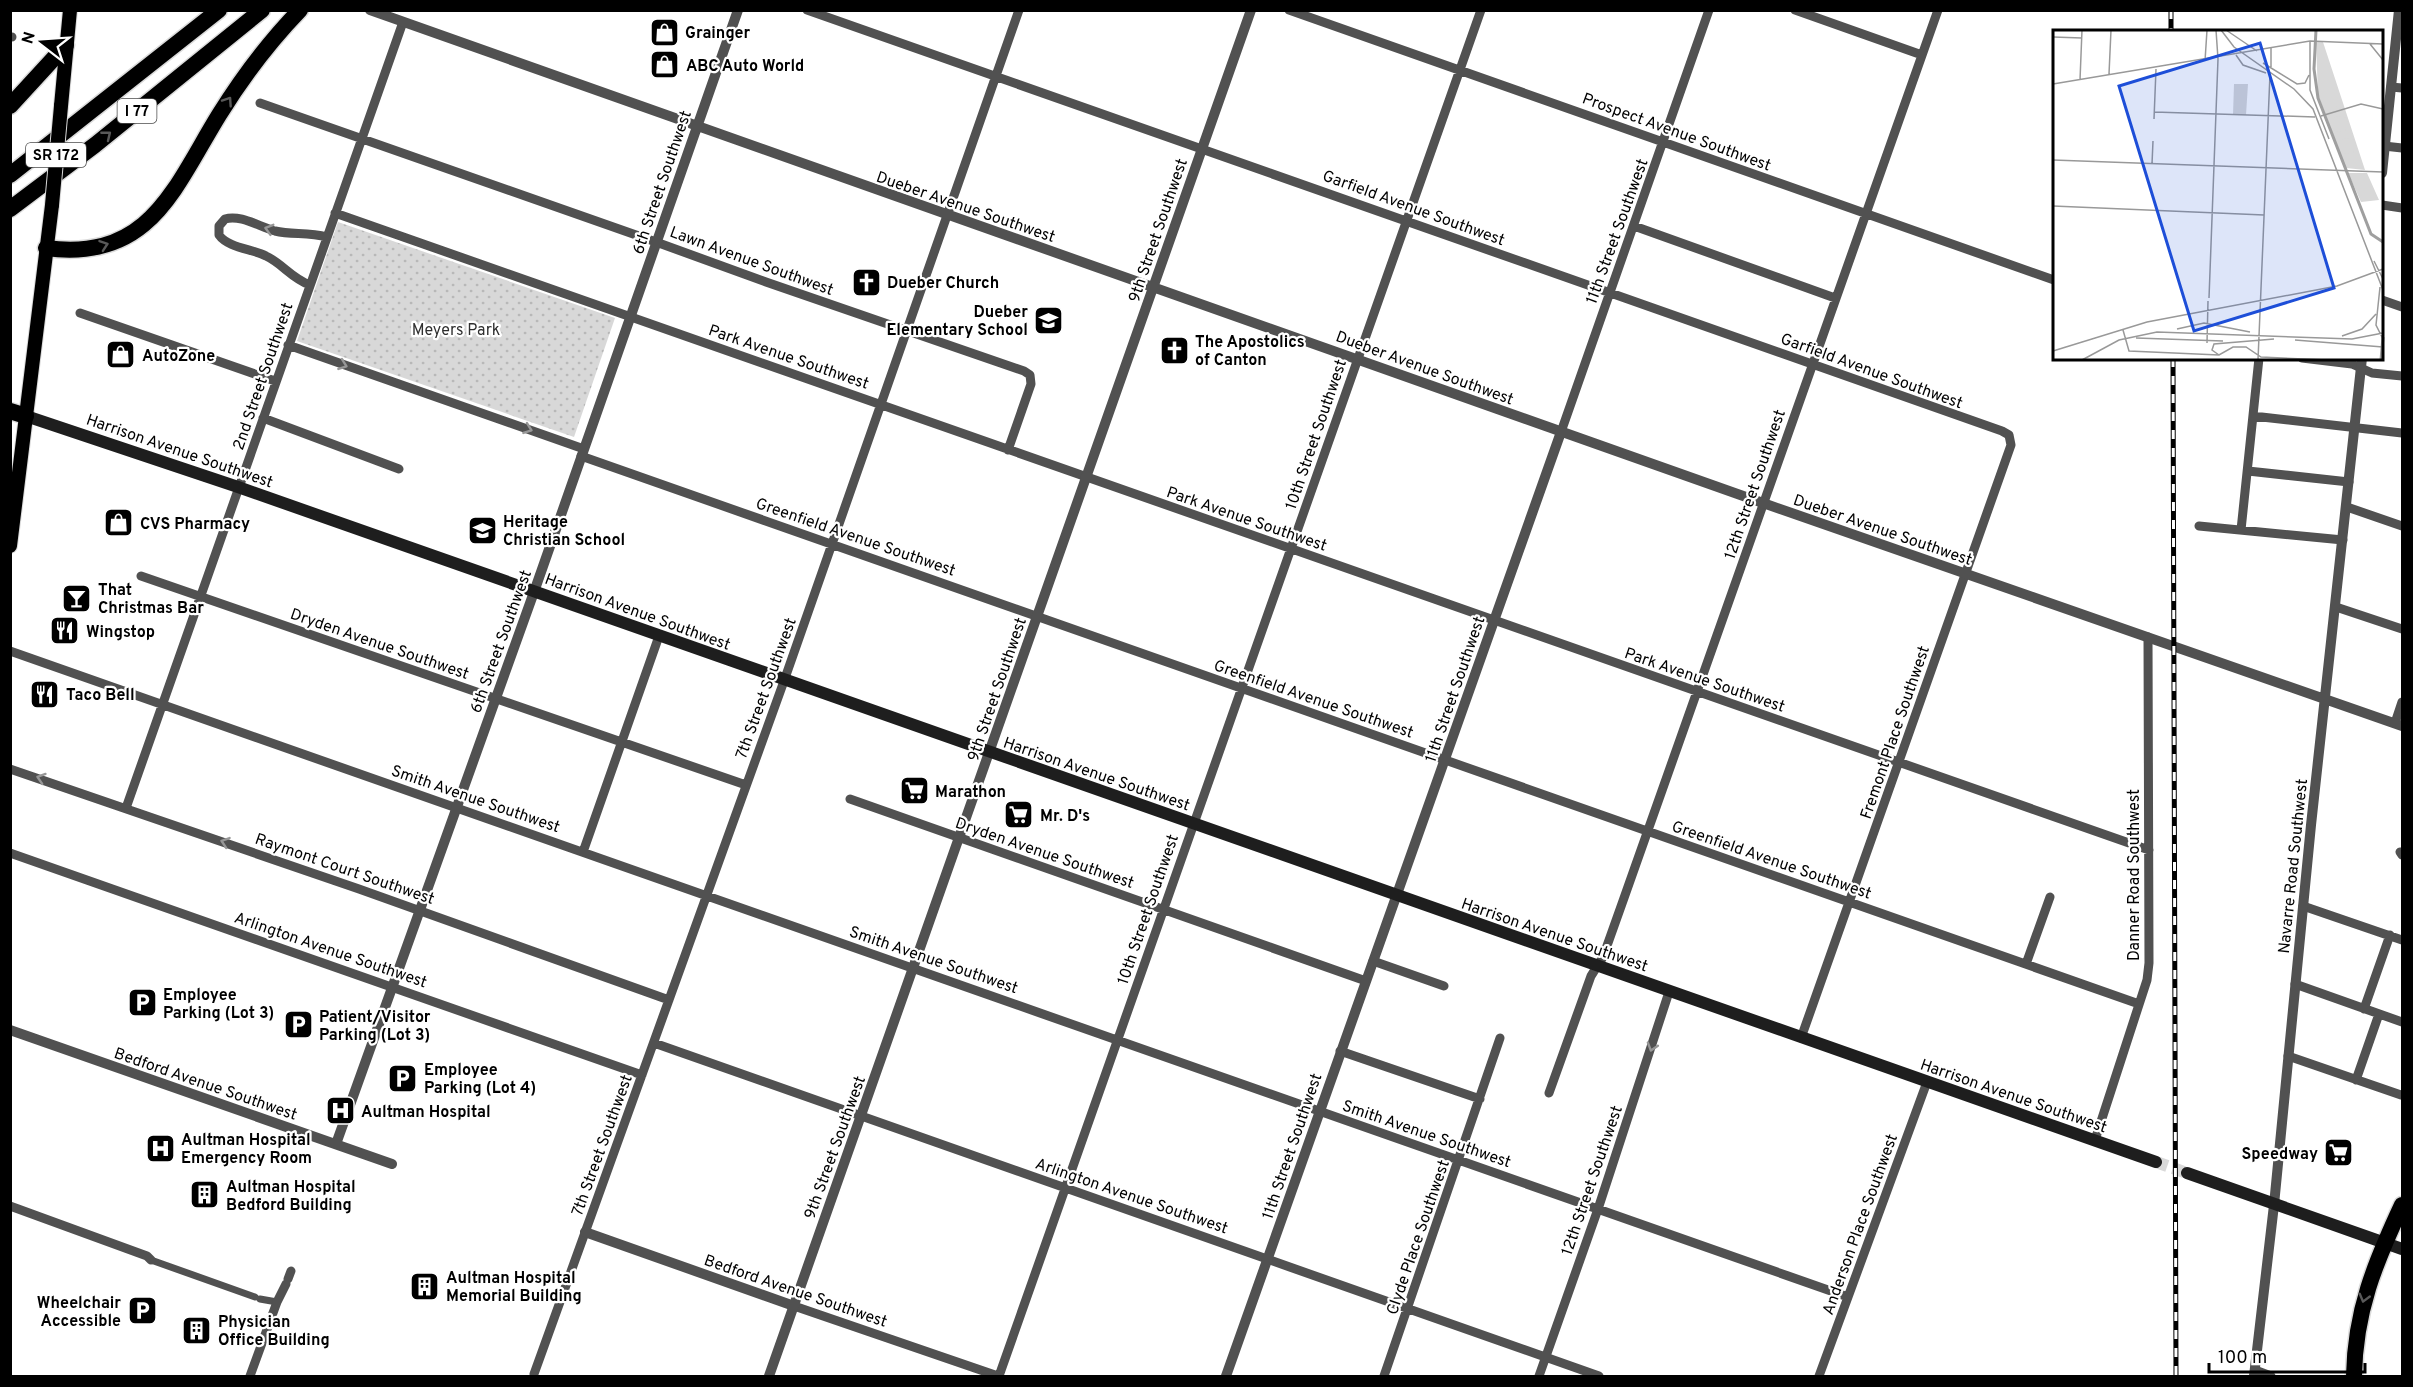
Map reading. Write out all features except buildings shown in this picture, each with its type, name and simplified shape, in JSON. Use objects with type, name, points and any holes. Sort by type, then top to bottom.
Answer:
[{"type":"highway","points":[[177,44],[212,10]]},
{"type":"highway","name":"I 77","points":[[10,175],[219,10]]},
{"type":"highway","name":"I 77","points":[[10,209],[95,145],[262,10]]},
{"type":"highway","points":[[46,248],[71,251],[104,245],[124,237],[155,214],[179,184],[219,114],[246,74],[300,10]]},
{"type":"highway","points":[[10,106],[66,45]]},
{"type":"highway","points":[[2354,1377],[2360,1315],[2371,1274],[2403,1205]]},
{"type":"main road","name":"SR 172","points":[[10,546],[18,414],[46,248],[70,10]]},
{"type":"main road","name":"Harrison Avenue Southwest","points":[[18,414],[238,487],[2156,1162]]},
{"type":"main road","points":[[2187,1173],[2403,1249]]},
{"type":"street","name":"Dueber Avenue Southwest","points":[[370,10],[1561,432],[2399,724]]},
{"type":"street","name":"6th Street Southwest","points":[[336,1144],[534,592],[738,10]]},
{"type":"street","name":"Garfield Avenue Southwest","points":[[807,10],[2009,435]]},
{"type":"street","name":"7th Street Southwest","points":[[534,1374],[784,681],[1019,10]]},
{"type":"street","name":"9th Street Southwest","points":[[769,1377],[1251,10]]},
{"type":"street","name":"Prospect Avenue Southwest","points":[[1289,10],[2053,279]]},
{"type":"street","name":"10th Street Southwest","points":[[998,1377],[1480,10]]},
{"type":"street","name":"11th Street Southwest","points":[[1226,1377],[1709,10]]},
{"type":"street","points":[[1795,10],[1922,55]]},
{"type":"street","name":"12th Street Southwest","points":[[1549,1093],[1591,976],[1603,957],[1938,10]]},
{"type":"street","points":[[2383,160],[2384,132],[2400,27],[2399,10]]},
{"type":"street","name":"2nd Street Southwest","points":[[126,808],[403,22]]},
{"type":"street","points":[[2391,87],[2403,88]]},
{"type":"street","name":"Lawn Avenue Southwest","points":[[260,103],[1024,371],[1030,375],[1031,384],[1008,450]]},
{"type":"street","points":[[2384,146],[2403,148]]},
{"type":"street","points":[[2383,205],[2403,208]]},
{"type":"street","name":"Park Avenue Southwest","points":[[335,213],[2149,850]]},
{"type":"street","points":[[310,285],[295,278],[268,256],[222,239],[219,226],[225,219],[234,218],[278,232],[306,232],[327,237]]},
{"type":"street","points":[[1634,226],[1835,298]]},
{"type":"street","points":[[2383,300],[2403,307]]},
{"type":"street","points":[[80,313],[275,381]]},
{"type":"street","name":"Greenfield Avenue Southwest","points":[[288,345],[1037,617],[2139,1004]]},
{"type":"street","points":[[2241,530],[2259,360]]},
{"type":"street","points":[[2319,360],[2362,363],[2372,373],[2403,376]]},
{"type":"street","name":"Navarre Road Southwest","points":[[2254,1374],[2274,1205],[2303,906],[2362,363]]},
{"type":"street","points":[[2253,416],[2403,433]]},
{"type":"street","points":[[263,418],[399,469]]},
{"type":"street","name":"Fremont Place Southwest","points":[[1801,1038],[2011,445],[2009,435]]},
{"type":"street","points":[[2248,471],[2349,482]]},
{"type":"street","points":[[2347,507],[2403,526]]},
{"type":"street","points":[[2199,526],[2343,540]]},
{"type":"street","name":"Dryden Avenue Southwest","points":[[141,576],[746,785]]},
{"type":"street","points":[[2336,607],[2403,629]]},
{"type":"street","points":[[583,852],[659,636]]},
{"type":"street","name":"Danner Road Southwest","points":[[2094,1140],[2147,980],[2149,963],[2148,637]]},
{"type":"street","name":"Smith Avenue Southwest","points":[[10,651],[1848,1297]]},
{"type":"street","points":[[2399,724],[2403,702]]},
{"type":"street","name":"Raymont Court Southwest","points":[[10,769],[419,910],[669,1000]]},
{"type":"street","name":"Dryden Avenue Southwest","points":[[850,799],[1366,981]]},
{"type":"street","name":"Arlington Avenue Southwest","points":[[10,853],[642,1075]]},
{"type":"street","points":[[2026,964],[2050,897]]},
{"type":"street","points":[[2303,906],[2403,940]]},
{"type":"street","points":[[2364,1009],[2390,935]]},
{"type":"street","points":[[1373,961],[1444,986]]},
{"type":"street","points":[[2295,984],[2403,1022]]},
{"type":"street","name":"12th Street Southwest","points":[[1539,1377],[1598,1209],[1669,992]]},
{"type":"street","points":[[2356,1080],[2379,1014]]},
{"type":"street","name":"Bedford Avenue Southwest","points":[[10,1029],[392,1164]]},
{"type":"street","name":"Clyde Place Southwest","points":[[1384,1377],[1500,1038]]},
{"type":"street","name":"Arlington Avenue Southwest","points":[[654,1043],[1599,1377]]},
{"type":"street","points":[[1340,1051],[1480,1099]]},
{"type":"street","points":[[2288,1056],[2402,1095]]},
{"type":"street","name":"Anderson Place Southwest","points":[[1819,1377],[1926,1082]]},
{"type":"street","points":[[10,1206],[147,1256],[151,1260],[258,1298],[277,1302]]},
{"type":"street","name":"Bedford Avenue Southwest","points":[[585,1232],[998,1377]]},
{"type":"street","points":[[250,1377],[288,1278]]},
{"type":"street","points":[[2254,1374],[2271,1377]]},
{"type":"green space","name":"Meyers Park","points":[[338,222],[615,318],[574,437],[297,341]]},
{"type":"tunnel","points":[[2156,1162],[2187,1173]]},
{"type":"railway","points":[[2171,10],[2171,30]]},
{"type":"railway","points":[[2173,360],[2176,1376]]},
{"type":"place","name":"Grainger","points":[[664,32]]},
{"type":"place","name":"ABC Auto World","points":[[665,65]]},
{"type":"place","name":"Dueber Church","points":[[866,282]]},
{"type":"place","name":"Dueber Elementary School","points":[[1049,320]]},
{"type":"place","name":"The Apostolics of Canton","points":[[1174,350]]},
{"type":"place","name":"AutoZone","points":[[121,355]]},
{"type":"place","name":"CVS Pharmacy","points":[[119,523]]},
{"type":"place","name":"Heritage Christian School","points":[[482,530]]},
{"type":"place","name":"That Christmas Bar","points":[[77,598]]},
{"type":"place","name":"Wingstop","points":[[65,631]]},
{"type":"place","name":"Taco Bell","points":[[45,694]]},
{"type":"place","name":"Marathon","points":[[914,791]]},
{"type":"place","name":"Mr. D's","points":[[1019,815]]},
{"type":"place","name":"Employee Parking (Lot 3)","points":[[142,1003]]},
{"type":"place","name":"Patient/Visitor Parking (Lot 3)","points":[[298,1025]]},
{"type":"place","name":"Employee Parking (Lot 4)","points":[[403,1078]]},
{"type":"place","name":"Aultman Hospital","points":[[340,1111]]},
{"type":"place","name":"Aultman Hospital Emergency Room","points":[[160,1148]]},
{"type":"place","name":"Speedway","points":[[2339,1153]]},
{"type":"place","name":"Aultman Hospital Bedford Building","points":[[205,1195]]},
{"type":"place","name":"Aultman Hospital Memorial Building","points":[[425,1286]]},
{"type":"place","name":"Wheelchair Accessible","points":[[142,1311]]},
{"type":"place","name":"Physician Office Building","points":[[197,1330]]}]
